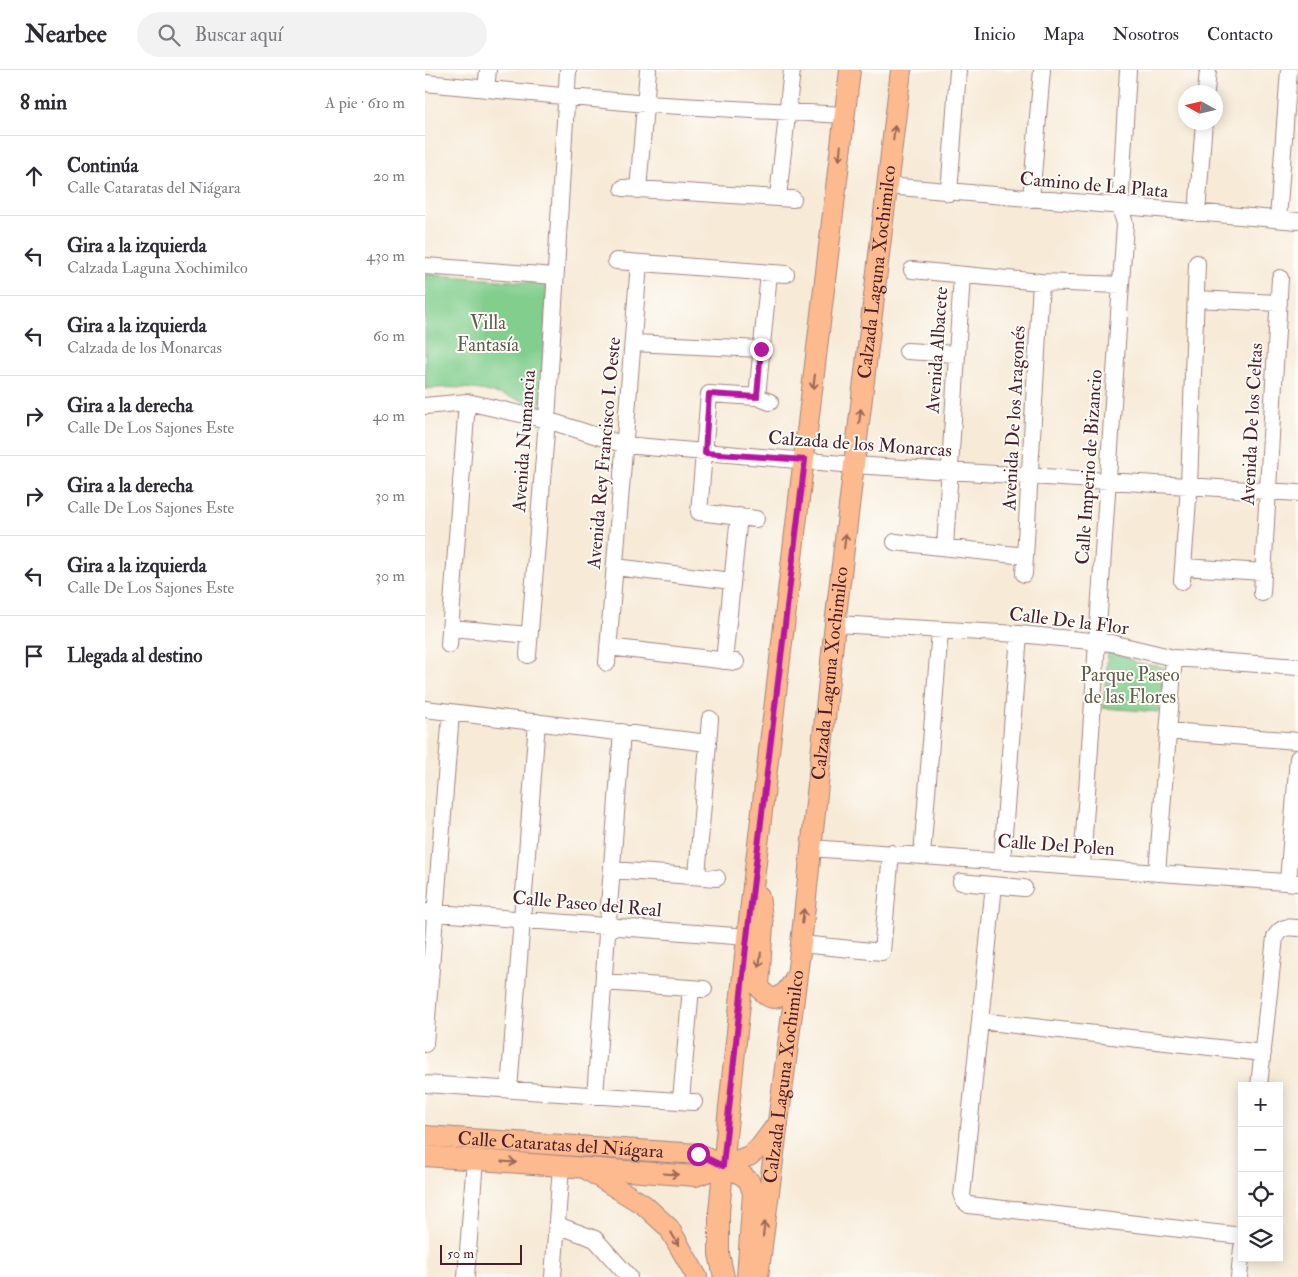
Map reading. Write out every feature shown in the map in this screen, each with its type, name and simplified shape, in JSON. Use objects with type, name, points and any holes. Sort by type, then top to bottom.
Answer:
[{"type":"main road","points":[[724,1277],[719,1254],[719,1212],[723,1166],[747,937],[850,70]]},
{"type":"main road","name":"Calzada Laguna Xochimilco","points":[[758,1277],[801,944],[835,624],[901,70]]},
{"type":"main road","points":[[754,878],[762,905],[763,924],[759,986],[763,993],[772,997],[781,997],[788,992],[797,976]]},
{"type":"main road","points":[[723,1166],[749,1156],[760,1147],[779,1121]]},
{"type":"main road","name":"Calle Cataratas del Niágara","points":[[425,1136],[698,1154],[723,1166]]},
{"type":"main road","name":"Calle Cataratas del Niágara","points":[[425,1156],[696,1176],[723,1166]]},
{"type":"main road","points":[[723,1166],[742,1175],[749,1181],[753,1193],[747,1253],[747,1277]]},
{"type":"main road","points":[[583,1168],[645,1205],[669,1228],[697,1277]]},
{"type":"main road","points":[[719,1254],[729,1246],[741,1248],[747,1253]]},
{"type":"street","points":[[486,89],[488,70]]},
{"type":"street","name":"Avenida Numancia","points":[[528,655],[547,420],[568,70]]},
{"type":"street","points":[[648,70],[645,104],[631,189],[786,198],[788,111],[792,70]]},
{"type":"street","points":[[949,193],[958,70]]},
{"type":"street","points":[[1031,200],[1042,70]]},
{"type":"street","name":"Calle Imperio de Bizancio","points":[[1082,866],[1125,224],[1120,207],[1127,70]]},
{"type":"street","points":[[1207,85],[1208,70]]},
{"type":"street","points":[[1278,219],[1289,70]]},
{"type":"street","points":[[425,84],[645,104],[844,115]]},
{"type":"street","points":[[1197,213],[1203,130]]},
{"type":"street","name":"Camino de La Plata","points":[[888,186],[949,193],[1298,221]]},
{"type":"street","points":[[616,261],[786,274]]},
{"type":"street","name":"Avenida Rey Francisco I. Oeste","points":[[639,263],[607,655],[730,661],[732,581]]},
{"type":"street","points":[[1197,263],[1189,486],[1183,574],[1263,572]]},
{"type":"street","points":[[425,266],[555,276]]},
{"type":"street","points":[[912,270],[1041,282],[1121,285]]},
{"type":"street","points":[[756,519],[699,512],[709,394],[763,399],[761,349],[769,273]]},
{"type":"street","name":"Avenida Albacete","points":[[945,548],[962,275]]},
{"type":"street","name":"Avenida De los Celtas","points":[[1262,593],[1280,278]]},
{"type":"street","name":"Avenida De los Aragonés","points":[[1024,574],[1041,282]]},
{"type":"street","points":[[1195,299],[1279,303]]},
{"type":"street","points":[[633,343],[761,349]]},
{"type":"street","points":[[907,351],[956,354]]},
{"type":"street","points":[[449,645],[467,402]]},
{"type":"street","name":"Calzada de los Monarcas","points":[[425,406],[467,402],[547,420],[625,445],[705,453],[854,465],[1109,479],[1298,493]]},
{"type":"street","points":[[615,567],[732,581],[739,516]]},
{"type":"street","points":[[895,542],[1025,556]]},
{"type":"street","name":"Calle De la Flor","points":[[835,624],[1019,634],[1098,642],[1174,658],[1298,667]]},
{"type":"street","points":[[451,628],[529,635]]},
{"type":"street","points":[[922,855],[940,630]]},
{"type":"street","points":[[1002,861],[1019,634]]},
{"type":"street","points":[[1157,872],[1174,658]]},
{"type":"street","points":[[425,709],[708,743]]},
{"type":"street","points":[[425,1044],[431,912],[451,713]]},
{"type":"street","points":[[697,876],[710,719]]},
{"type":"street","points":[[509,1090],[537,722]]},
{"type":"street","points":[[1169,731],[1298,741]]},
{"type":"street","points":[[595,1096],[622,732]]},
{"type":"street","points":[[1293,882],[1298,758]]},
{"type":"street","name":"Calle Del Polen","points":[[810,848],[1293,882]]},
{"type":"street","points":[[801,944],[882,952],[891,853]]},
{"type":"street","points":[[613,870],[717,878]]},
{"type":"street","points":[[961,882],[1024,888]]},
{"type":"street","points":[[994,886],[964,1201],[969,1205],[1238,1236]]},
{"type":"street","name":"Calle Paseo del Real","points":[[431,912],[747,937]]},
{"type":"street","points":[[1259,1082],[1275,937],[1280,929],[1285,927],[1298,928]]},
{"type":"street","points":[[425,1084],[688,1101],[697,989],[604,982]]},
{"type":"street","points":[[980,1021],[1263,1053]]},
{"type":"street","points":[[466,1277],[475,1160]]},
{"type":"street","points":[[553,1277],[561,1166]]},
{"type":"street","points":[[557,1226],[595,1239],[629,1277]]},
{"type":"street","points":[[1239,1277],[1241,1262]]},
{"type":"green space","name":"Villa Fantasía","points":[[425,274],[547,284],[542,407],[485,391],[457,388],[425,389]]},
{"type":"green space","name":"Parque Paseo de las Flores","points":[[1108,652],[1114,652],[1138,663],[1164,667],[1160,712],[1103,708]]},
{"type":"route","points":[[698,1154],[723,1166],[779,661],[805,460],[705,453],[709,394],[757,397],[761,349]]}]
